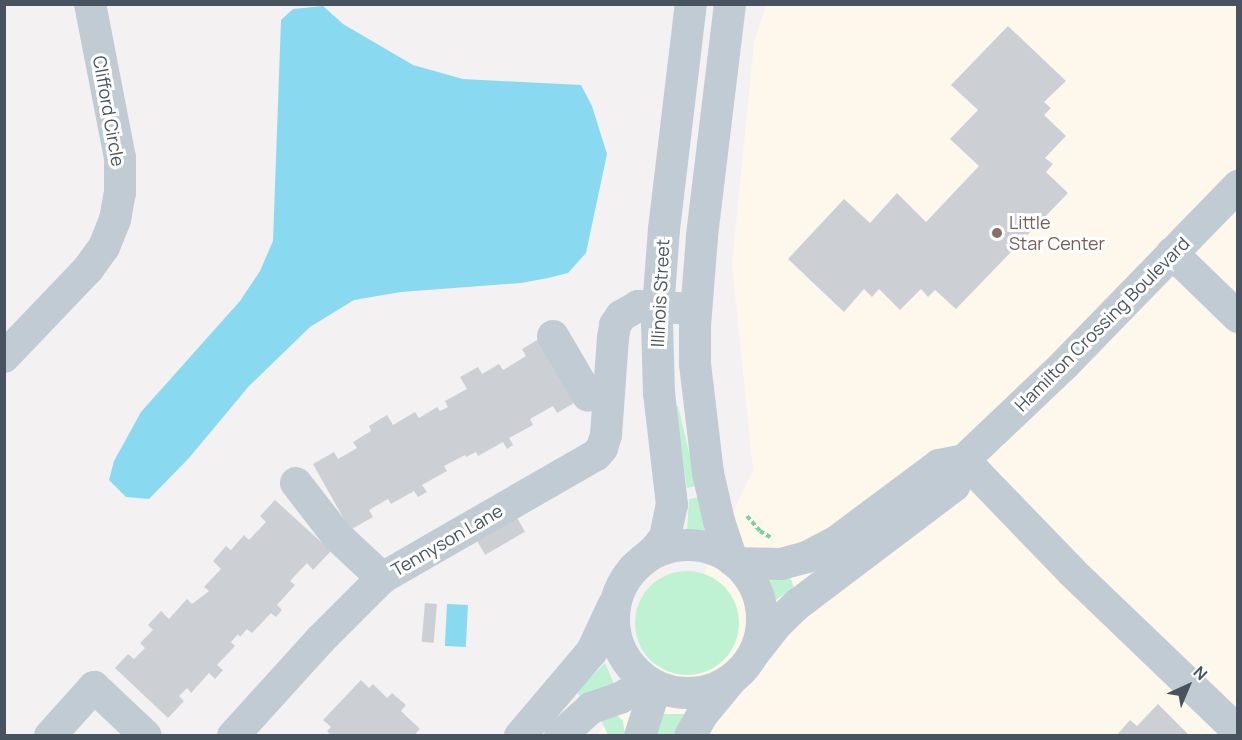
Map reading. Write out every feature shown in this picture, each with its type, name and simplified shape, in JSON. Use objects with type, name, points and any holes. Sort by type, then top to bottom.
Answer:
[{"type":"street","name":"Clifford Circle","points":[[4,357],[87,269],[104,247],[115,220],[120,193],[120,158],[90,4]]},
{"type":"street","name":"Illinois Street","points":[[633,569],[656,549],[665,537],[672,506],[657,345],[658,305],[664,229],[691,4]]},
{"type":"street","name":"Illinois Street","points":[[730,4],[695,309],[695,364],[702,434],[719,521],[734,561]]},
{"type":"street","name":"Hamilton Crossing Boulevard","points":[[690,735],[702,715],[778,623],[798,604],[954,486],[964,460],[1064,365],[1238,186]]},
{"type":"street","points":[[1172,253],[1238,318]]},
{"type":"street","name":"Tennyson Lane","points":[[241,733],[320,640],[382,578],[596,455],[603,448],[606,435],[612,345],[615,326],[621,316],[638,306],[658,305],[695,309]]},
{"type":"street","points":[[588,396],[561,349],[576,356],[636,336],[657,345]]},
{"type":"street","name":"Hamilton Crossing Boulevard","points":[[734,561],[781,564],[807,557],[837,541],[939,465],[964,460]]},
{"type":"street","points":[[964,460],[1072,572],[1238,731]]},
{"type":"street","points":[[296,483],[338,536],[382,578]]},
{"type":"street","points":[[520,735],[592,651],[633,569],[645,558],[673,546],[704,547],[734,561],[749,577],[760,604],[762,624],[755,652]]},
{"type":"street","points":[[617,597],[615,630],[619,647],[627,662],[652,684],[676,693],[693,693],[718,687],[733,678]]},
{"type":"street","points":[[560,735],[591,708],[652,684]]},
{"type":"street","points":[[640,735],[652,684]]},
{"type":"street","points":[[50,735],[94,687],[146,735]]},
{"type":"path","points":[[744,512],[760,531],[778,540]]},
{"type":"shaded area","points":[[766,5],[1237,5],[1237,735],[596,736],[674,636],[753,470],[732,264],[754,42]]},
{"type":"green space","points":[[678,406],[697,486],[687,488],[675,407]]},
{"type":"green space","points":[[699,497],[707,531],[687,532],[689,499]]},
{"type":"green space","points":[[687,571],[707,575],[724,586],[735,603],[739,623],[735,643],[724,660],[707,671],[687,675],[667,671],[650,660],[639,643],[635,623],[639,603],[650,586],[667,575]]},
{"type":"green space","points":[[789,575],[794,587],[776,600],[765,576]]},
{"type":"green space","points":[[605,663],[614,684],[581,697],[576,692]]},
{"type":"green space","points":[[616,714],[623,721],[625,735],[608,735],[601,720]]},
{"type":"green space","points":[[657,714],[684,714],[673,735],[655,735]]},
{"type":"water","points":[[323,6],[343,24],[413,65],[463,79],[581,85],[592,106],[607,154],[586,253],[568,273],[548,278],[521,283],[401,292],[354,300],[310,327],[249,386],[189,458],[149,499],[126,497],[109,480],[114,461],[141,412],[240,301],[260,271],[273,241],[281,20],[293,9]]},
{"type":"water","points":[[447,604],[468,605],[466,647],[445,646]]},
{"type":"building","points":[[1008,26],[1066,81],[1044,102],[1051,108],[1044,115],[1066,136],[1045,158],[1053,164],[1046,172],[1068,193],[956,309],[935,290],[928,297],[921,289],[900,310],[879,289],[872,297],[864,289],[844,312],[788,259],[844,199],[870,223],[897,193],[926,222],[979,166],[950,139],[978,110],[951,85]]},
{"type":"building","points":[[539,339],[576,402],[557,413],[553,406],[530,419],[533,425],[509,438],[513,445],[507,449],[503,442],[478,456],[476,452],[466,457],[465,455],[444,466],[447,471],[422,485],[427,492],[418,497],[414,491],[391,504],[388,499],[369,510],[373,517],[350,530],[313,464],[334,452],[338,459],[357,448],[353,442],[371,431],[369,426],[387,415],[393,425],[415,412],[419,418],[437,407],[440,411],[448,407],[445,401],[467,389],[460,377],[478,367],[482,374],[499,364],[503,370],[526,356],[522,349]]},
{"type":"building","points":[[275,500],[331,551],[313,570],[307,563],[290,581],[295,585],[277,605],[282,610],[276,617],[271,613],[252,633],[247,629],[240,637],[238,634],[231,642],[235,646],[217,665],[223,670],[215,679],[209,673],[191,693],[187,688],[179,696],[184,701],[168,718],[115,668],[128,654],[134,659],[145,648],[140,643],[153,630],[148,625],[161,611],[169,619],[187,599],[192,604],[209,591],[204,587],[221,569],[213,561],[226,546],[231,550],[244,535],[249,540],[266,522],[260,516]]},
{"type":"building","points":[[513,511],[525,532],[485,555],[473,534]]},
{"type":"building","points":[[425,603],[437,604],[434,643],[422,642]]},
{"type":"building","points":[[361,680],[369,688],[373,684],[387,698],[392,693],[406,705],[401,711],[420,729],[416,733],[419,736],[332,736],[327,731],[331,727],[323,720]]},
{"type":"building","points":[[1158,704],[1190,736],[1116,736],[1130,720],[1137,726]]},
{"type":"place","name":"Little Star Center","points":[[997,233]]}]
